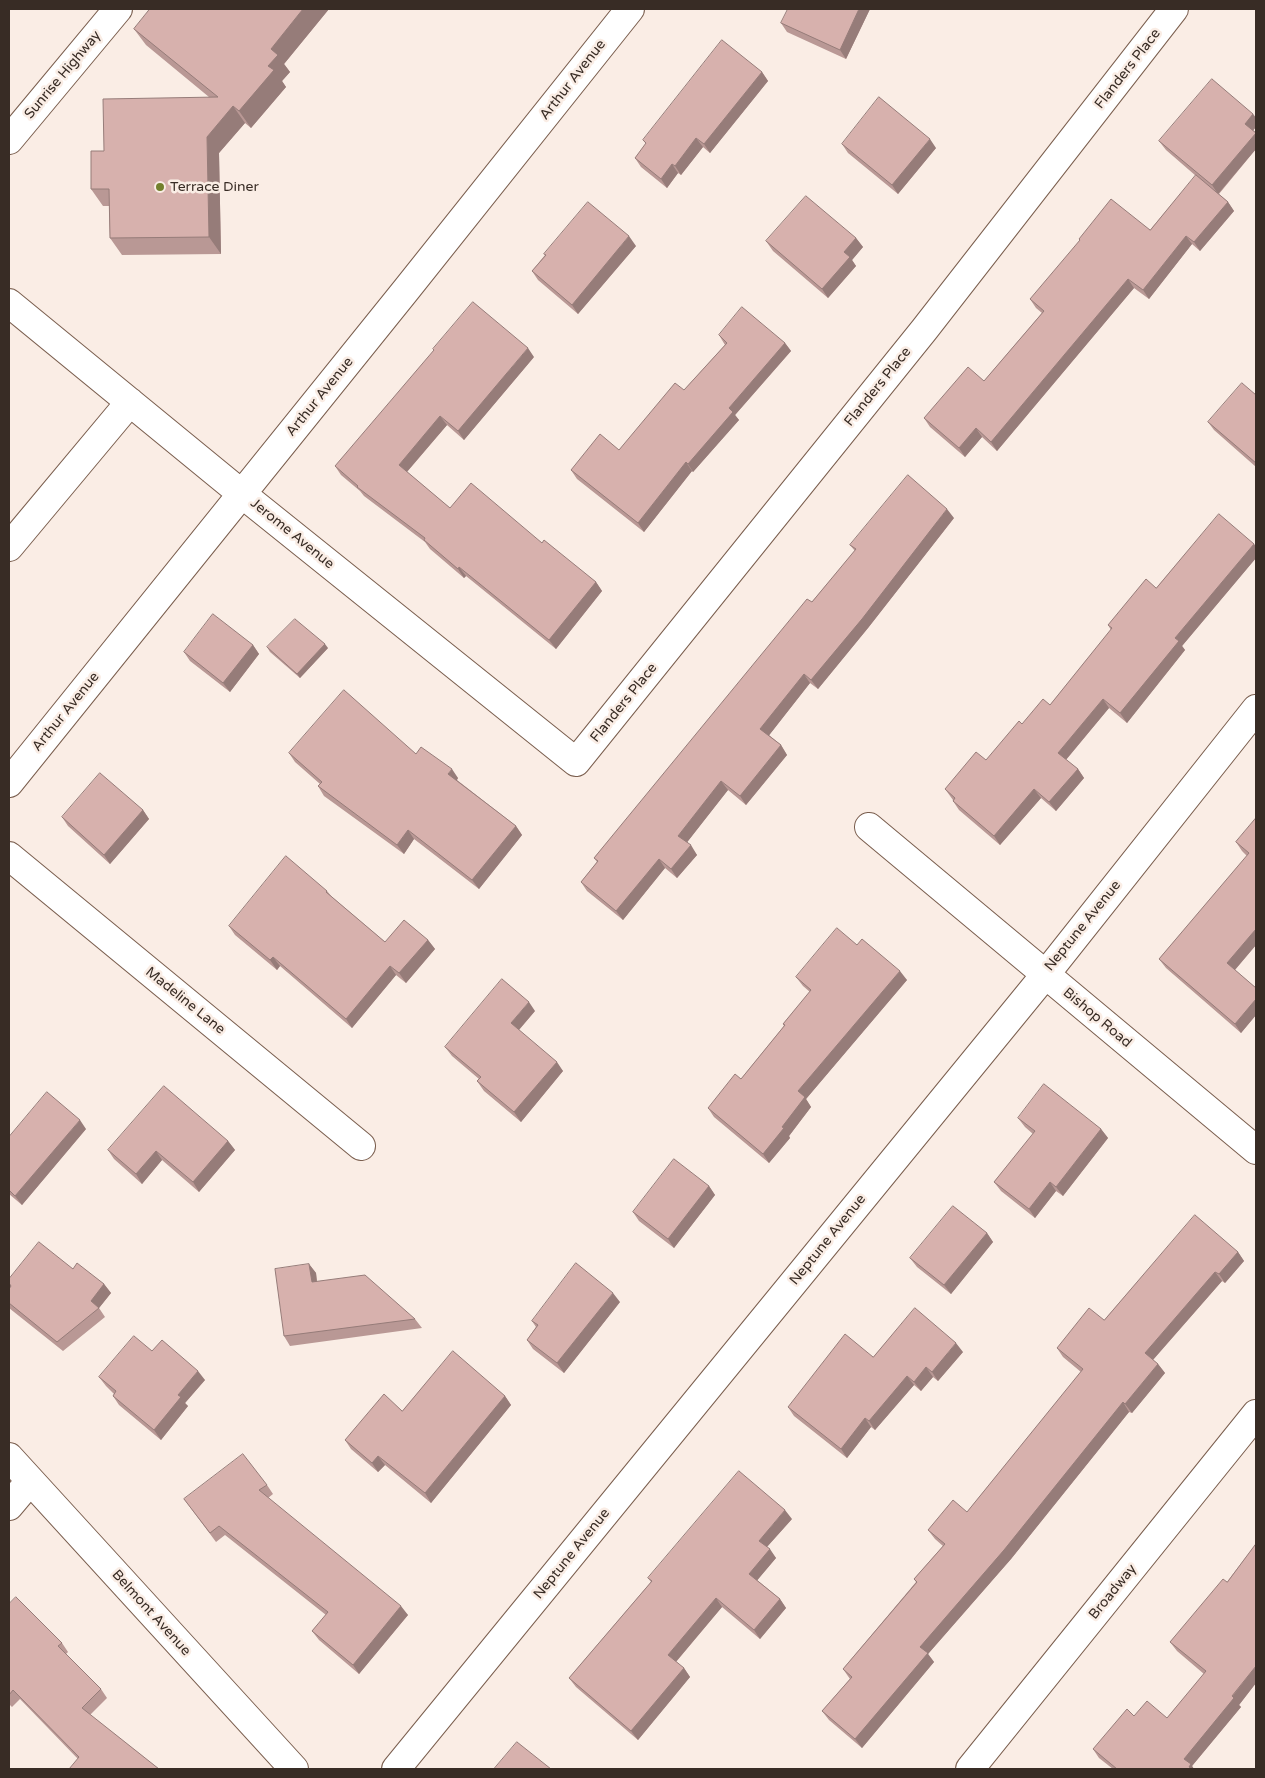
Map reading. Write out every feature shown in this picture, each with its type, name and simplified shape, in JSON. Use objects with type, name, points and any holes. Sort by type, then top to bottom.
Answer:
[{"type":"street","name":"Sunrise Highway","points":[[9,140],[118,9]]},
{"type":"street","name":"Arthur Avenue","points":[[9,783],[630,9]]},
{"type":"street","name":"Flanders Place","points":[[576,762],[924,330],[1174,9]]},
{"type":"street","name":"Jerome Avenue","points":[[9,303],[242,494],[576,762]]},
{"type":"street","points":[[9,547],[130,402]]},
{"type":"street","name":"Neptune Avenue","points":[[396,1769],[1045,974],[1256,709]]},
{"type":"street","name":"Bishop Road","points":[[868,827],[1256,1150]]},
{"type":"street","name":"Madeline Lane","points":[[9,856],[362,1146]]},
{"type":"street","name":"Broadway","points":[[970,1769],[1256,1414]]},
{"type":"street","name":"Belmont Avenue","points":[[9,1457],[294,1769]]},
{"type":"street","points":[[9,1506],[30,1481]]},
{"type":"building","points":[[150,9],[303,9],[271,49],[278,55],[268,66],[274,70],[239,111],[233,106],[207,137],[209,237],[110,238],[109,189],[91,189],[91,151],[104,151],[103,99],[218,97],[134,29]]},
{"type":"building","points":[[788,9],[859,9],[840,50],[781,23]]},
{"type":"building","points":[[722,40],[762,72],[704,144],[696,138],[675,166],[672,164],[661,179],[635,158],[646,143],[643,140]]},
{"type":"building","points":[[1212,79],[1253,114],[1245,124],[1256,133],[1212,185],[1159,141]]},
{"type":"building","points":[[879,97],[930,139],[892,185],[842,144]]},
{"type":"building","points":[[1196,175],[1228,202],[1194,242],[1186,236],[1143,290],[1128,279],[991,442],[976,428],[959,448],[924,418],[968,367],[984,381],[1044,311],[1030,299],[1080,240],[1111,199],[1150,230]]},
{"type":"building","points":[[806,196],[856,238],[844,252],[850,257],[822,289],[766,241]]},
{"type":"building","points":[[588,202],[629,236],[572,305],[532,271]]},
{"type":"building","points":[[473,302],[528,348],[458,431],[440,416],[399,465],[450,508],[471,483],[542,543],[544,540],[596,582],[549,640],[459,567],[458,569],[424,540],[425,538],[357,487],[335,466]]},
{"type":"building","points":[[742,307],[785,343],[729,408],[733,412],[688,464],[686,462],[638,523],[571,470],[600,434],[619,450],[675,383],[684,390],[727,343],[719,335]]},
{"type":"building","points":[[1242,383],[1256,395],[1256,463],[1208,422]]},
{"type":"building","points":[[908,475],[947,509],[862,619],[811,680],[804,674],[760,729],[781,745],[740,796],[721,781],[678,836],[691,845],[671,869],[659,859],[616,911],[581,882],[598,861],[594,858],[807,599],[812,602],[856,549],[850,545]]},
{"type":"building","points":[[1219,514],[1254,544],[1175,638],[1179,641],[1120,713],[1103,699],[1058,753],[1078,769],[1049,802],[1034,789],[994,836],[953,801],[955,798],[945,789],[976,752],[986,760],[1019,721],[1022,724],[1043,699],[1050,705],[1112,628],[1108,625],[1146,579],[1156,588]]},
{"type":"building","points":[[213,614],[253,645],[223,683],[184,652]]},
{"type":"building","points":[[295,619],[325,644],[297,674],[267,647]]},
{"type":"building","points":[[344,690],[416,754],[421,747],[452,769],[448,774],[516,826],[472,880],[408,830],[397,845],[318,786],[322,782],[289,753]]},
{"type":"building","points":[[100,773],[143,810],[104,855],[62,817]]},
{"type":"building","points":[[1256,818],[1256,929],[1227,963],[1256,988],[1256,999],[1235,1024],[1159,959],[1249,853],[1236,842]]},
{"type":"building","points":[[286,856],[385,942],[404,920],[428,940],[399,973],[390,966],[346,1019],[273,957],[270,960],[229,926]]},
{"type":"building","points":[[837,928],[857,945],[862,939],[900,971],[798,1091],[805,1097],[763,1154],[708,1108],[735,1074],[741,1079],[811,990],[796,977]]},
{"type":"building","points":[[502,979],[529,1002],[511,1023],[557,1062],[514,1112],[477,1081],[481,1077],[445,1047]]},
{"type":"building","points":[[1044,1084],[1101,1129],[1056,1187],[1050,1182],[1029,1209],[994,1182],[1035,1131],[1018,1118]]},
{"type":"building","points":[[164,1086],[228,1141],[193,1182],[156,1151],[136,1174],[108,1150]]},
{"type":"building","points":[[47,1092],[80,1120],[15,1196],[9,1190],[9,1137]]},
{"type":"building","points":[[674,1159],[709,1186],[668,1239],[633,1212]]},
{"type":"building","points":[[953,1206],[987,1233],[944,1285],[910,1258]]},
{"type":"building","points":[[1195,1215],[1238,1252],[1219,1274],[1215,1272],[1145,1353],[1158,1364],[1125,1404],[1123,1402],[1004,1550],[920,1647],[928,1653],[855,1739],[822,1711],[852,1677],[843,1669],[917,1582],[914,1579],[945,1544],[928,1530],[953,1500],[967,1512],[1083,1369],[1057,1348],[1089,1308],[1104,1320]]},
{"type":"building","points":[[39,1242],[73,1269],[77,1263],[104,1284],[91,1301],[99,1308],[57,1342],[9,1303],[9,1289],[11,1286],[9,1279]]},
{"type":"building","points":[[576,1263],[613,1293],[557,1363],[527,1340],[538,1325],[532,1321]]},
{"type":"building","points":[[309,1264],[312,1282],[365,1275],[415,1319],[284,1336],[275,1269]]},
{"type":"building","points":[[915,1308],[956,1343],[932,1372],[926,1367],[914,1382],[907,1376],[869,1421],[865,1418],[841,1449],[788,1407],[845,1334],[873,1357]]},
{"type":"building","points":[[134,1336],[152,1351],[162,1340],[198,1371],[178,1395],[181,1397],[154,1430],[113,1396],[116,1391],[99,1377]]},
{"type":"building","points":[[453,1351],[505,1396],[425,1493],[378,1456],[372,1463],[345,1440],[384,1394],[402,1411]]},
{"type":"building","points":[[243,1454],[267,1485],[259,1490],[401,1606],[353,1665],[312,1631],[328,1612],[219,1526],[210,1533],[184,1499]]},
{"type":"building","points":[[739,1471],[785,1510],[759,1541],[770,1549],[749,1574],[780,1599],[754,1630],[716,1598],[668,1655],[684,1668],[631,1731],[569,1678],[652,1581],[648,1578]]},
{"type":"building","points":[[1256,1544],[1256,1666],[1232,1696],[1234,1698],[1184,1759],[1191,1764],[1189,1767],[1192,1769],[1117,1769],[1093,1749],[1127,1709],[1134,1716],[1147,1701],[1167,1718],[1206,1671],[1170,1642],[1223,1579],[1227,1582]]},
{"type":"building","points":[[16,1597],[62,1643],[58,1646],[101,1689],[82,1708],[159,1769],[69,1769],[79,1757],[13,1690],[9,1695],[9,1604]]},
{"type":"building","points":[[517,1742],[551,1769],[494,1769]]},
{"type":"place","name":"Terrace Diner","points":[[160,187]]}]
